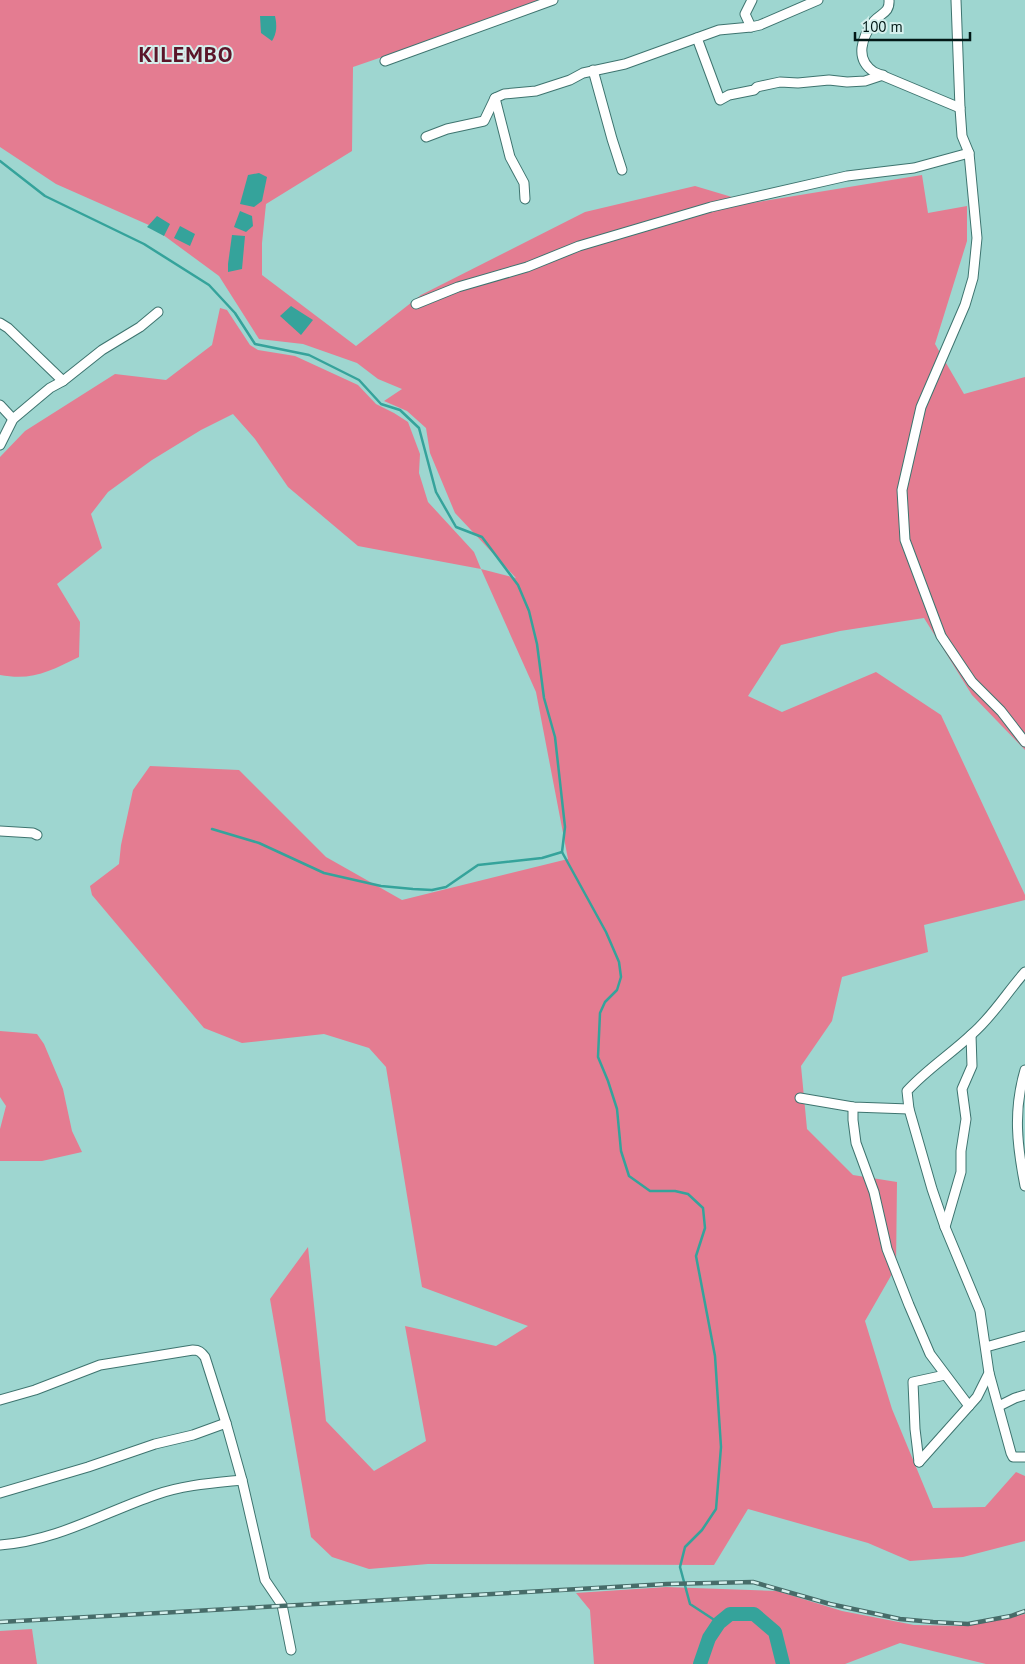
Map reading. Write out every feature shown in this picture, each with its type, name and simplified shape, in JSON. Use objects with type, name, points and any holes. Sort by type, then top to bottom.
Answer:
[{"type":"street","points":[[385,61],[553,0]]},
{"type":"street","points":[[751,27],[745,14],[752,0]]},
{"type":"street","points":[[426,137],[446,129],[484,121],[495,98],[504,94],[536,91],[570,80],[583,73],[625,64],[719,30],[751,27],[818,0]]},
{"type":"street","points":[[889,0],[890,5],[886,12],[875,20],[862,42],[861,50],[868,68],[960,108]]},
{"type":"street","points":[[956,0],[962,136],[969,153],[977,238],[973,278],[965,305],[921,407],[902,490],[905,540],[941,636],[972,682],[1001,711],[1025,742]]},
{"type":"street","points":[[697,38],[720,100],[730,95],[780,82],[865,81],[883,75]]},
{"type":"street","points":[[593,70],[622,170]]},
{"type":"street","points":[[495,98],[510,157],[524,183],[525,199]]},
{"type":"street","points":[[416,304],[458,287],[527,267],[579,246],[711,208],[847,176],[914,168],[969,153]]},
{"type":"street","points":[[0,445],[13,419],[50,388],[63,382],[102,350],[140,327],[158,312]]},
{"type":"street","points":[[0,323],[8,328],[63,382]]},
{"type":"street","points":[[0,405],[13,419]]},
{"type":"street","points":[[0,831],[33,833],[37,835]]},
{"type":"street","points":[[1025,972],[1005,994],[990,1016],[971,1035],[936,1063],[907,1090],[909,1109],[945,1227],[980,1311],[989,1372],[1013,1456],[1025,1457]]},
{"type":"street","points":[[945,1227],[961,1172],[966,1119],[962,1089],[972,1066],[971,1035]]},
{"type":"street","points":[[1025,1070],[1019,1094],[1016,1136],[1025,1186]]},
{"type":"street","points":[[800,1098],[853,1107],[909,1109]]},
{"type":"street","points":[[853,1107],[856,1143],[874,1192],[887,1249],[926,1347],[969,1406]]},
{"type":"street","points":[[986,1347],[1025,1336]]},
{"type":"street","points":[[0,1400],[35,1390],[100,1365],[197,1350],[205,1357],[226,1423],[242,1480],[264,1580],[282,1605],[291,1650]]},
{"type":"street","points":[[945,1375],[913,1382],[915,1429],[919,1462],[977,1397],[989,1372]]},
{"type":"street","points":[[999,1406],[1025,1395]]},
{"type":"street","points":[[0,1493],[88,1468],[155,1444],[193,1435],[226,1423]]},
{"type":"street","points":[[0,1545],[50,1537],[162,1493],[197,1484],[242,1480]]},
{"type":"shaded area","points":[[0,0],[548,0],[353,67],[352,151],[266,204],[262,243],[262,275],[356,346],[421,295],[585,212],[695,186],[752,203],[922,175],[928,213],[967,206],[967,241],[935,344],[964,394],[1025,377],[1025,750],[972,695],[924,618],[840,631],[781,645],[748,696],[782,712],[876,672],[941,715],[1025,895],[1025,900],[924,925],[928,952],[842,977],[832,1021],[801,1066],[807,1129],[853,1175],[897,1182],[896,1267],[865,1321],[892,1409],[933,1508],[985,1507],[1016,1472],[1025,1476],[1025,1541],[963,1557],[910,1561],[868,1543],[748,1509],[714,1565],[428,1564],[369,1569],[332,1557],[311,1537],[270,1299],[308,1247],[326,1421],[374,1471],[426,1441],[405,1326],[496,1346],[528,1326],[422,1287],[386,1067],[369,1048],[324,1034],[242,1043],[204,1028],[92,895],[90,886],[119,864],[121,845],[133,790],[150,766],[239,770],[326,857],[402,900],[568,859],[536,692],[481,569],[516,578],[455,513],[430,453],[426,428],[407,411],[384,401],[402,389],[378,379],[357,363],[303,344],[259,339],[219,276],[151,226],[56,184],[0,147]]},
{"type":"shaded area","points":[[220,308],[227,310],[250,345],[258,350],[295,356],[358,385],[376,404],[408,422],[420,454],[419,473],[428,502],[474,552],[481,569],[358,546],[288,487],[255,439],[233,414],[201,430],[152,460],[108,492],[91,514],[102,548],[57,584],[80,622],[79,657],[41,674],[22,677],[0,675],[0,457],[25,431],[115,374],[166,380],[212,345]]},
{"type":"shaded area","points":[[0,1031],[37,1034],[44,1044],[63,1089],[72,1131],[82,1152],[42,1161],[0,1161],[0,1129],[6,1106],[0,1097]]},
{"type":"shaded area","points":[[666,1587],[777,1591],[842,1611],[914,1625],[967,1626],[1025,1614],[1025,1664],[986,1664],[900,1643],[845,1664],[594,1664],[590,1610],[576,1593]]},
{"type":"shaded area","points":[[32,1629],[37,1664],[0,1664],[0,1631]]},
{"type":"water","points":[[260,16],[275,16],[276,29],[272,41],[261,33]]},
{"type":"water","points":[[259,173],[267,177],[262,201],[254,207],[240,204],[248,175]]},
{"type":"water","points":[[240,211],[252,216],[253,226],[246,232],[234,227]]},
{"type":"water","points":[[157,216],[170,224],[164,236],[147,227]]},
{"type":"water","points":[[180,226],[195,234],[190,246],[174,238]]},
{"type":"water","points":[[232,235],[245,236],[242,269],[228,272],[228,264]]},
{"type":"water","points":[[291,306],[313,320],[301,335],[280,316]]},
{"type":"waterway","points":[[0,161],[45,196],[144,244],[209,285],[235,313],[255,344],[309,355],[359,380],[381,404],[400,410],[419,428],[436,492],[456,527],[482,537],[518,585],[529,611],[537,644],[544,698],[555,737],[565,827],[562,852],[606,932],[619,962],[621,977],[617,990],[605,1002],[600,1013],[598,1057],[617,1109],[621,1151],[629,1176],[650,1191],[675,1191],[688,1194],[703,1208],[705,1228],[696,1256],[715,1356],[721,1447],[716,1509],[702,1530],[685,1547],[680,1567],[690,1604],[719,1623]]},
{"type":"waterway","points":[[212,829],[259,843],[324,873],[381,886],[413,889],[432,890],[446,887],[478,865],[542,858],[562,852]]},
{"type":"waterway","points":[[700,1664],[709,1638],[719,1623],[730,1614],[754,1614],[775,1632],[783,1664]]},
{"type":"railway","points":[[0,1622],[667,1584],[753,1582],[830,1604],[900,1619],[968,1624],[1011,1616],[1025,1611]]},
{"type":"district","name":"KILEMBO","points":[[186,54]]}]
